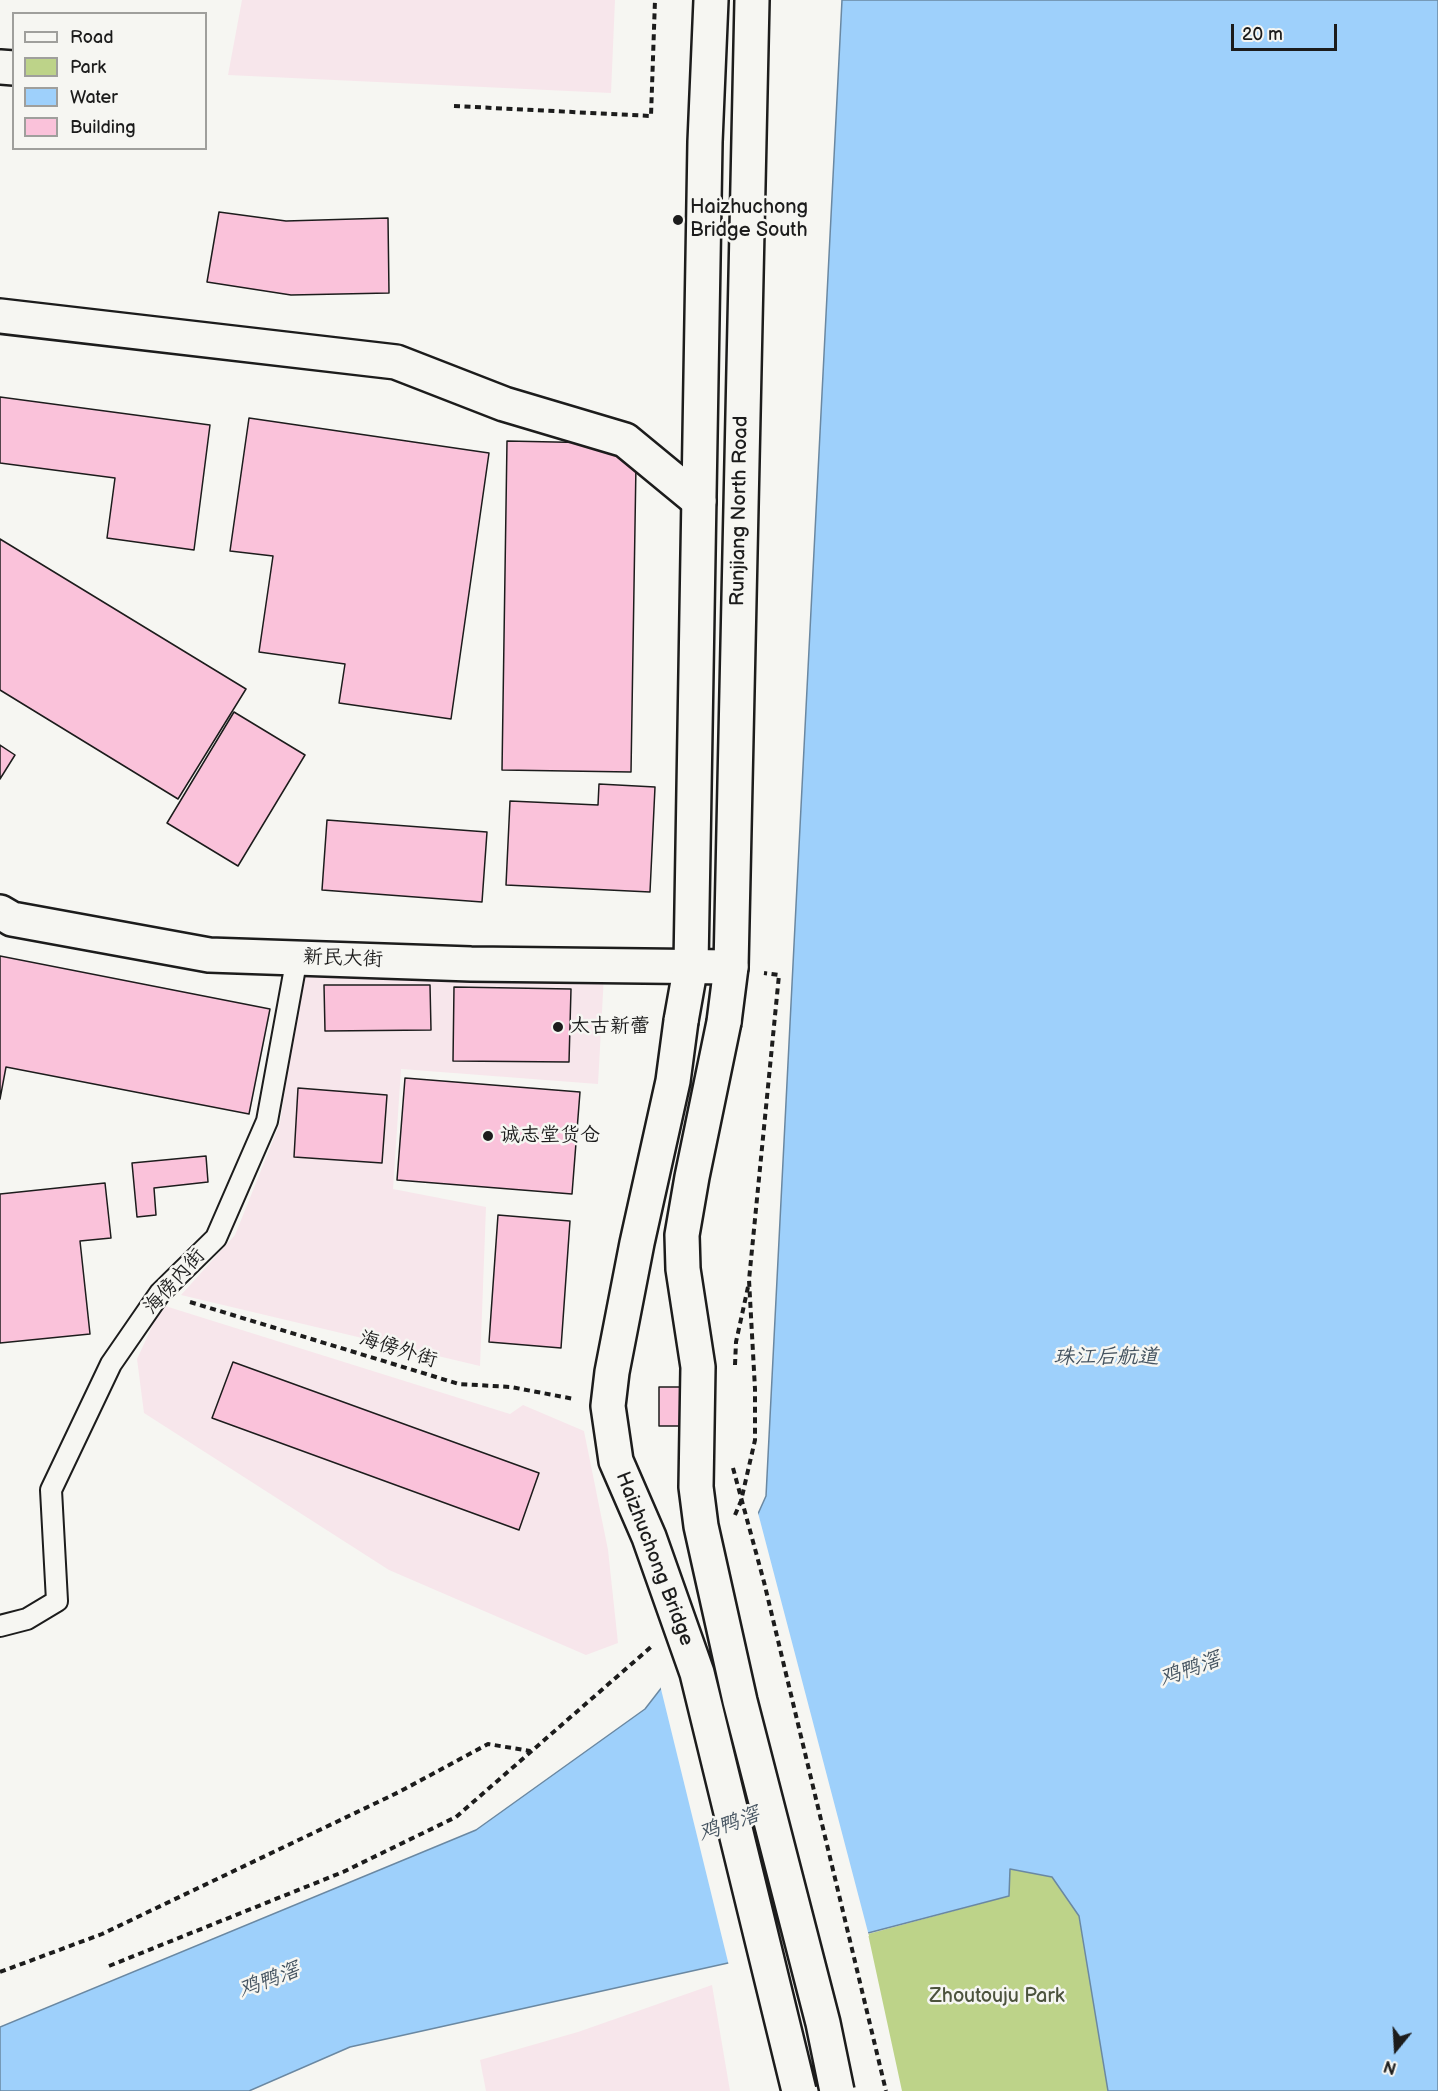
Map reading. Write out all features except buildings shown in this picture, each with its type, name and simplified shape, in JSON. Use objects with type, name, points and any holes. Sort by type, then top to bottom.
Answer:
[{"type":"main road","name":"Runjiang North Road","points":[[681,1021],[691,965],[705,142],[711,0]]},
{"type":"main road","name":"Runjiang North Road","points":[[724,1022],[731,967],[752,0]]},
{"type":"main road","points":[[0,316],[396,362],[504,404],[625,440],[699,501]]},
{"type":"main road","name":"新民大街","points":[[0,912],[12,919],[209,955],[471,964],[731,967]]},
{"type":"main road","name":"Haizhuchong Bridge","points":[[681,1021],[673,1081],[612,1372],[608,1406],[616,1461],[649,1537],[697,1673],[799,2091]]},
{"type":"main road","name":"Haizhuchong Bridge","points":[[724,1022],[682,1235],[683,1269],[698,1367],[696,1487],[701,1526],[740,1701],[823,2023],[837,2091]]},
{"type":"lane","name":"海傍内街","points":[[0,1626],[27,1619],[57,1601],[51,1490],[111,1364],[160,1293],[216,1238],[267,1121],[297,957]]},
{"type":"path","points":[[454,106],[651,116],[655,0]]},
{"type":"path","points":[[731,967],[779,975],[749,1280],[736,1342]]},
{"type":"path","points":[[732,1521],[741,1501],[755,1440],[755,1389],[749,1280]]},
{"type":"path","name":"海傍外街","points":[[160,1293],[459,1384],[511,1387],[585,1401]]},
{"type":"path","points":[[732,1463],[764,1582],[886,2091]]},
{"type":"path","points":[[109,1966],[343,1872],[456,1817],[657,1643]]},
{"type":"path","points":[[0,1972],[102,1934],[399,1792],[488,1744],[531,1751]]},
{"type":"shaded area","points":[[242,0],[615,0],[611,93],[228,75]]},
{"type":"shaded area","points":[[304,964],[604,975],[598,1084],[401,1069],[393,1189],[486,1207],[480,1366],[181,1295],[235,1235],[280,1123]]},
{"type":"shaded area","points":[[162,1305],[510,1414],[523,1405],[584,1431],[608,1550],[618,1643],[586,1655],[389,1570],[144,1413],[137,1359]]},
{"type":"shaded area","points":[[712,1985],[730,2091],[486,2091],[480,2060],[578,2032]]},
{"type":"green space","name":"Zhoutouju Park","points":[[1009,1868],[1052,1877],[1079,1916],[1108,2091],[902,2091],[868,1934],[1009,1896]]},
{"type":"water","name":"珠江后航道","points":[[842,0],[1438,0],[1438,2091],[1108,2091],[1079,1916],[1052,1877],[1010,1869],[1009,1896],[868,1933],[350,2047],[249,2091],[0,2091],[0,2027],[476,1830],[645,1709],[700,1638],[766,1496]]},
{"type":"pier","points":[[757,1509],[869,1936],[729,1966],[660,1685],[697,1636]]},
{"type":"place","name":"Haizhuchong Bridge South","points":[[678,220]]},
{"type":"place","name":"太古新蕾","points":[[558,1027]]},
{"type":"place","name":"诚志堂货仓","points":[[488,1136]]},
{"type":"water label","name":"鸡鸭滘","points":[[1190,1670]]},
{"type":"water label","name":"鸡鸭滘","points":[[729,1825]]},
{"type":"water label","name":"鸡鸭滘","points":[[269,1981]]}]
